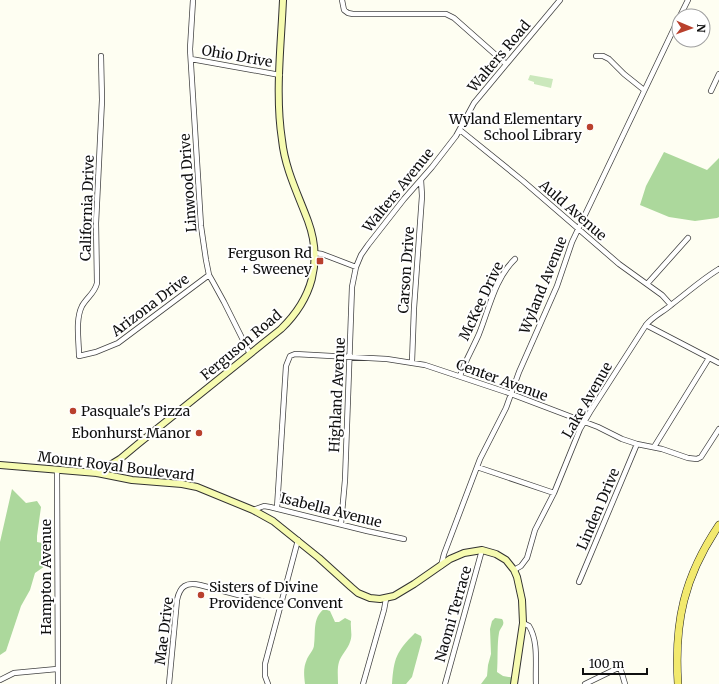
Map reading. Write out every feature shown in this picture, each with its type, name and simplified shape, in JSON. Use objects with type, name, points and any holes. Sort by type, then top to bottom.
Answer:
[{"type":"main road","name":"Ferguson Road","points":[[97,473],[132,449],[281,329],[300,307],[311,282],[315,253],[313,240],[284,155],[279,116],[283,0]]},
{"type":"main road","name":"Mount Royal Boulevard","points":[[0,465],[97,473],[132,480],[191,485],[206,490],[253,510],[273,521],[298,540],[358,593],[370,598],[386,599]]},
{"type":"main road","points":[[678,684],[677,644],[679,620],[684,598],[700,555],[719,524]]},
{"type":"main road","points":[[386,599],[400,593],[450,559],[464,553],[482,550],[491,552],[501,557],[514,570],[522,600],[523,623],[514,684]]},
{"type":"street","name":"Linwood Drive","points":[[193,0],[190,38],[191,59],[202,226],[209,275],[250,354]]},
{"type":"street","points":[[342,0],[345,11],[353,14],[446,14],[454,18],[506,64]]},
{"type":"street","name":"Walters Road","points":[[460,130],[474,103],[560,0]]},
{"type":"street","name":"Wyland Avenue","points":[[441,566],[444,554],[477,467],[485,448],[506,408],[519,372],[557,286],[578,229],[671,35]]},
{"type":"street","name":"California Drive","points":[[80,356],[79,315],[83,304],[94,291],[97,283],[96,228],[102,100],[101,56]]},
{"type":"street","points":[[596,56],[603,56],[609,59],[624,74],[644,90]]},
{"type":"street","name":"Ohio Drive","points":[[191,59],[280,75]]},
{"type":"street","points":[[711,92],[719,74]]},
{"type":"street","name":"Walters Avenue","points":[[356,267],[361,255],[368,245],[432,167],[460,130]]},
{"type":"street","name":"Auld Avenue","points":[[460,130],[523,181],[619,264],[647,284],[671,305]]},
{"type":"street","name":"Carson Drive","points":[[412,362],[414,308],[422,196],[421,180]]},
{"type":"street","points":[[647,284],[688,238]]},
{"type":"street","points":[[315,253],[322,254],[356,267]]},
{"type":"street","name":"McKee Drive","points":[[460,376],[466,360],[478,337],[490,304],[505,270],[515,259]]},
{"type":"street","name":"Highland Avenue","points":[[341,524],[345,480],[352,287],[356,267]]},
{"type":"street","name":"Lake Avenue","points":[[514,570],[526,561],[535,530],[554,493],[584,422],[646,325],[651,319],[699,282],[719,269]]},
{"type":"street","name":"Arizona Drive","points":[[80,356],[96,352],[118,343],[209,275]]},
{"type":"street","points":[[646,325],[719,363]]},
{"type":"street","name":"Center Avenue","points":[[277,508],[285,375],[287,361],[290,356],[295,354],[387,359],[412,362],[437,368],[511,394],[637,444],[654,447],[688,458],[698,459],[719,429]]},
{"type":"street","points":[[654,447],[709,358]]},
{"type":"street","name":"Linden Drive","points":[[579,582],[637,444]]},
{"type":"street","points":[[477,467],[554,493]]},
{"type":"street","name":"Hampton Avenue","points":[[57,470],[58,684]]},
{"type":"street","name":"Isabella Avenue","points":[[253,510],[264,506],[277,508],[404,539]]},
{"type":"street","points":[[268,684],[265,676],[264,664],[298,540]]},
{"type":"street","name":"Naomi Terrace","points":[[445,684],[482,550]]},
{"type":"street","name":"Mae Drive","points":[[168,684],[177,600],[184,586],[190,583],[200,584],[280,606]]},
{"type":"street","points":[[363,684],[386,599]]},
{"type":"street","points":[[523,623],[530,628],[534,637],[536,655],[536,684]]},
{"type":"street","points":[[585,684],[620,667],[626,684]]},
{"type":"street","points":[[0,680],[14,673],[57,669]]},
{"type":"green space","points":[[530,75],[553,79],[551,88],[534,84],[534,82],[528,80]]},
{"type":"green space","points":[[664,152],[707,170],[719,158],[719,217],[695,221],[669,217],[640,205],[646,186]]},
{"type":"green space","points":[[12,489],[26,503],[37,501],[41,507],[37,542],[47,544],[50,550],[45,566],[35,573],[30,590],[21,606],[6,651],[0,655],[0,542]]},
{"type":"green space","points":[[324,609],[330,611],[335,622],[339,622],[345,618],[351,621],[351,639],[339,662],[338,684],[305,684],[305,665],[314,647],[316,621]]},
{"type":"green space","points":[[495,618],[502,619],[503,621],[498,637],[497,672],[503,676],[515,678],[514,684],[481,684],[487,676],[491,654],[490,629],[492,621]]},
{"type":"green space","points":[[415,633],[421,636],[422,640],[412,677],[406,684],[392,684],[397,656],[404,645]]},
{"type":"place","name":"Wyland Elementary School Library","points":[[590,127]]},
{"type":"place","name":"Ferguson Rd + Sweeney","points":[[320,261]]},
{"type":"place","name":"Pasquale's Pizza","points":[[73,411]]},
{"type":"place","name":"Ebonhurst Manor","points":[[199,433]]},
{"type":"place","name":"Sisters of Divine Providence Convent","points":[[201,595]]}]
